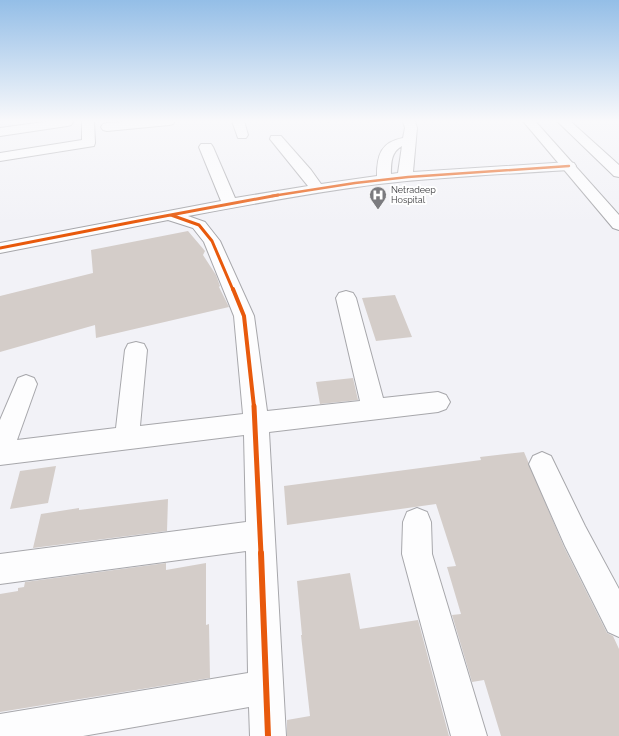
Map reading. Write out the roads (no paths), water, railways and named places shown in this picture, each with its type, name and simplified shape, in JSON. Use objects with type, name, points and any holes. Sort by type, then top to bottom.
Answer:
[{"type":"street","points":[[0,157],[10,155]]},
{"type":"street","points":[[210,155],[230,204]]},
{"type":"street","points":[[290,155],[306,173],[317,189]]},
{"type":"street","points":[[384,180],[384,165],[386,155]]},
{"type":"street","points":[[405,177],[407,155]]},
{"type":"street","points":[[560,155],[619,225]]},
{"type":"street","points":[[601,155],[619,172]]},
{"type":"street","points":[[0,248],[169,214],[317,189],[453,172],[569,166]]},
{"type":"street","points":[[169,214],[199,225],[212,241],[244,316],[256,423],[268,736]]},
{"type":"street","points":[[346,298],[374,409]]},
{"type":"street","points":[[127,438],[136,350]]},
{"type":"street","points":[[26,384],[0,452],[438,402]]},
{"type":"street","points":[[542,464],[575,536],[619,621]]},
{"type":"street","points":[[417,522],[417,554],[469,736]]},
{"type":"street","points":[[0,569],[260,535]]},
{"type":"street","points":[[0,732],[266,687]]},
{"type":"place","name":"Netradeep Hospital","points":[[378,210]]}]
